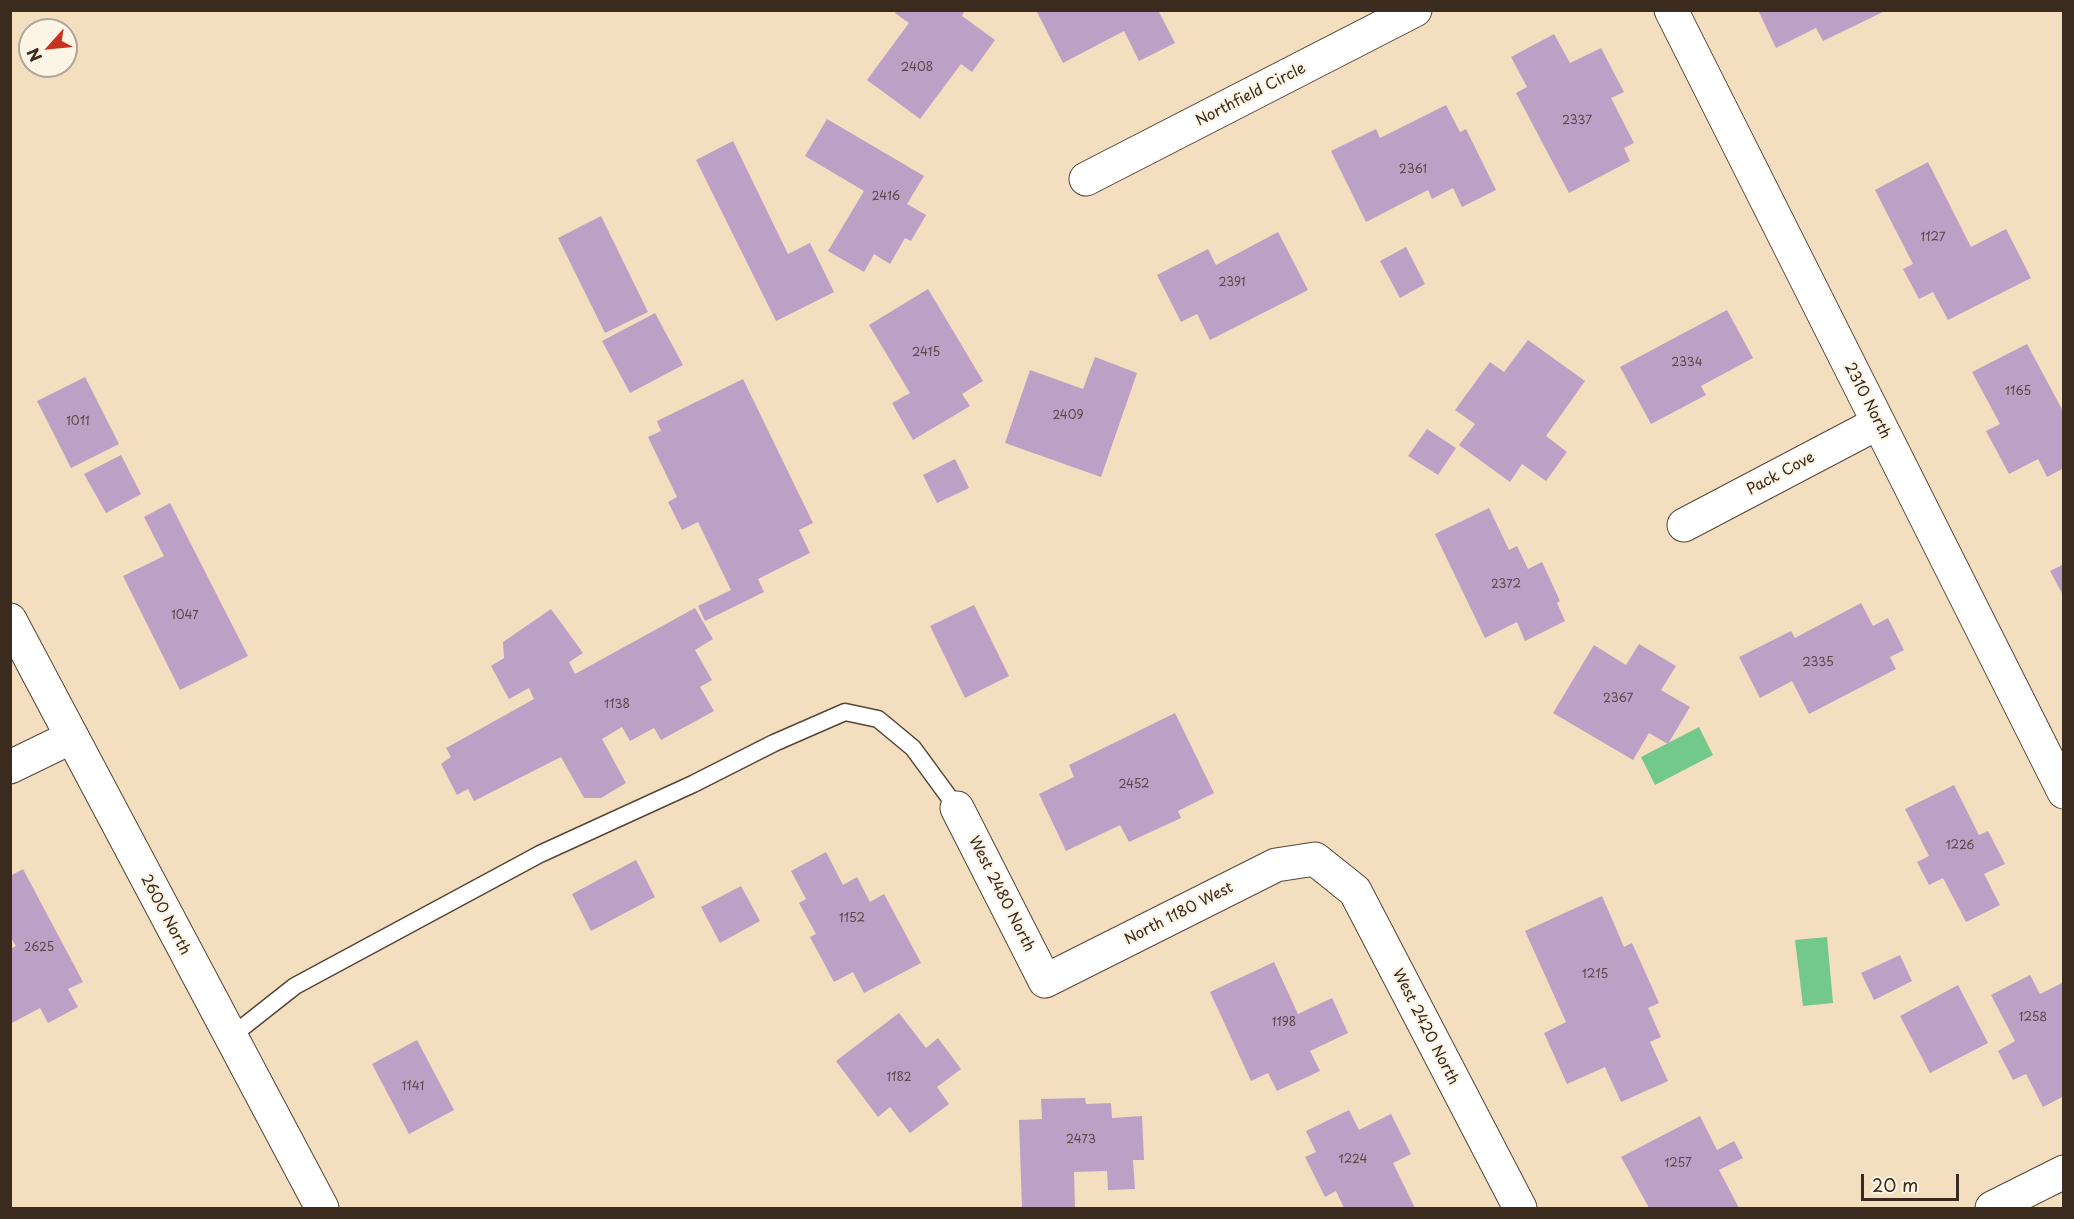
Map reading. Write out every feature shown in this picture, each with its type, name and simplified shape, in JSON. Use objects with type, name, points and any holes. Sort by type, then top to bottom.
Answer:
[{"type":"street","name":"Northfield Circle","points":[[1086,179],[1415,10]]},
{"type":"street","name":"2310 North","points":[[1671,10],[2064,792]]},
{"type":"street","name":"Pack Cove","points":[[1684,525],[1878,423]]},
{"type":"street","name":"2600 North","points":[[10,620],[322,1209]]},
{"type":"street","points":[[10,767],[72,737]]},
{"type":"street","name":"West 2480 North","points":[[957,808],[1045,981]]},
{"type":"street","name":"North 1180 West","points":[[1045,981],[1276,865],[1315,859]]},
{"type":"street","name":"West 2420 North","points":[[1315,859],[1355,891],[1520,1209]]},
{"type":"street","points":[[1992,1209],[2064,1172]]},
{"type":"lane","points":[[230,1038],[295,986],[540,855],[693,784],[774,743],[845,712],[878,720],[913,748],[957,808]]},
{"type":"green space","points":[[1699,727],[1713,755],[1655,785],[1641,757]]},
{"type":"green space","points":[[1827,937],[1833,1003],[1803,1006],[1795,940]]},
{"type":"building","points":[[896,10],[965,10],[962,16],[995,40],[972,72],[961,64],[920,119],[867,80],[909,23],[895,13]]},
{"type":"building","points":[[1036,10],[1163,10],[1159,12],[1175,43],[1139,61],[1124,31],[1063,63]]},
{"type":"building","points":[[1758,10],[1887,10],[1823,41],[1816,28],[1776,48]]},
{"type":"building","points":[[1554,34],[1570,63],[1601,48],[1624,92],[1611,98],[1634,143],[1624,148],[1630,161],[1569,193],[1516,93],[1527,87],[1511,57]]},
{"type":"building","points":[[1446,105],[1460,132],[1466,129],[1496,190],[1462,207],[1453,188],[1432,199],[1428,190],[1366,222],[1331,151],[1376,129],[1380,138]]},
{"type":"building","points":[[827,119],[924,176],[907,204],[926,215],[911,241],[905,238],[890,264],[874,254],[864,272],[828,251],[864,191],[805,156]]},
{"type":"building","points":[[733,141],[788,254],[810,243],[834,292],[776,321],[696,160]]},
{"type":"building","points":[[1928,162],[1971,247],[2006,229],[2031,278],[1948,320],[1933,292],[1919,299],[1903,269],[1913,264],[1875,190]]},
{"type":"building","points":[[601,216],[648,312],[605,333],[558,238]]},
{"type":"building","points":[[1278,232],[1308,290],[1210,340],[1197,314],[1181,322],[1157,275],[1208,249],[1216,265]]},
{"type":"building","points":[[1406,247],[1425,284],[1400,298],[1380,261]]},
{"type":"building","points":[[928,289],[983,381],[962,394],[970,406],[913,440],[892,403],[910,393],[869,325]]},
{"type":"building","points":[[1727,310],[1753,358],[1701,386],[1706,395],[1651,424],[1620,367]]},
{"type":"building","points":[[655,313],[683,365],[630,393],[602,341]]},
{"type":"building","points":[[1528,340],[1585,381],[1546,436],[1567,452],[1546,481],[1522,464],[1510,482],[1459,445],[1475,424],[1455,410],[1490,362],[1504,372]]},
{"type":"building","points":[[2027,344],[2064,413],[2064,468],[2047,477],[2038,459],[2009,474],[1986,431],[2000,424],[1972,372]]},
{"type":"building","points":[[1095,357],[1137,373],[1101,477],[1005,443],[1030,370],[1083,389]]},
{"type":"building","points":[[85,377],[119,444],[71,468],[37,401]]},
{"type":"building","points":[[743,379],[813,523],[799,530],[810,553],[758,579],[764,592],[705,621],[698,606],[731,590],[698,522],[682,530],[668,502],[677,497],[648,437],[661,431],[657,421]]},
{"type":"building","points":[[1427,429],[1456,448],[1438,475],[1408,456]]},
{"type":"building","points":[[121,455],[141,494],[106,513],[84,474]]},
{"type":"building","points":[[955,459],[969,488],[937,503],[923,475]]},
{"type":"building","points":[[170,503],[248,656],[180,690],[123,576],[164,556],[144,517]]},
{"type":"building","points":[[1489,508],[1509,550],[1517,546],[1528,569],[1542,562],[1560,601],[1557,603],[1565,621],[1525,641],[1517,622],[1485,638],[1435,534]]},
{"type":"building","points":[[2064,564],[2064,597],[2050,571]]},
{"type":"building","points":[[1861,603],[1873,626],[1888,618],[1904,650],[1890,657],[1896,669],[1809,714],[1792,681],[1760,698],[1739,657],[1791,631],[1795,638]]},
{"type":"building","points":[[974,605],[1009,676],[965,698],[930,626]]},
{"type":"building","points":[[695,608],[713,639],[695,650],[712,680],[700,687],[714,711],[661,740],[654,728],[630,741],[622,727],[602,739],[626,783],[601,798],[584,798],[561,757],[474,801],[468,789],[457,795],[441,764],[451,757],[446,748],[534,699],[529,688],[509,699],[491,666],[504,658],[503,642],[551,609],[583,653],[569,662],[575,674]]},
{"type":"building","points":[[1639,644],[1676,666],[1661,690],[1690,707],[1668,744],[1649,733],[1633,760],[1553,713],[1594,645],[1626,665]]},
{"type":"building","points":[[1175,713],[1214,793],[1178,811],[1181,818],[1129,842],[1120,825],[1066,851],[1039,794],[1074,777],[1069,765]]},
{"type":"building","points":[[1954,785],[1979,835],[1988,831],[2005,864],[1984,874],[2000,905],[1966,922],[1943,878],[1929,885],[1917,862],[1929,856],[1905,809]]},
{"type":"building","points":[[826,852],[843,885],[857,877],[870,902],[884,894],[921,963],[864,993],[853,972],[834,982],[810,937],[816,934],[799,903],[806,899],[791,871]]},
{"type":"building","points":[[636,860],[655,897],[591,931],[572,894]]},
{"type":"building","points":[[23,869],[83,982],[68,989],[78,1007],[48,1023],[40,1008],[10,1024],[10,949],[16,946],[10,936],[10,876]]},
{"type":"building","points":[[741,886],[760,921],[720,943],[701,907]]},
{"type":"building","points":[[1602,896],[1624,947],[1632,943],[1659,1003],[1648,1008],[1661,1037],[1650,1042],[1668,1081],[1621,1102],[1605,1067],[1567,1084],[1544,1033],[1566,1022],[1525,931]]},
{"type":"building","points":[[1900,955],[1912,981],[1874,1000],[1861,973]]},
{"type":"building","points":[[1274,962],[1298,1014],[1332,998],[1348,1033],[1310,1051],[1320,1071],[1277,1091],[1268,1073],[1251,1081],[1210,992]]},
{"type":"building","points":[[2030,975],[2040,994],[2064,982],[2064,1096],[2043,1107],[2026,1074],[2013,1080],[1998,1051],[2015,1041],[1991,995]]},
{"type":"building","points":[[1958,985],[1988,1043],[1930,1073],[1900,1016]]},
{"type":"building","points":[[899,1013],[926,1048],[938,1038],[961,1069],[937,1087],[949,1104],[910,1133],[890,1107],[878,1117],[836,1061]]},
{"type":"building","points":[[417,1040],[454,1110],[409,1134],[372,1064]]},
{"type":"building","points":[[1085,1098],[1086,1104],[1111,1103],[1112,1118],[1142,1116],[1144,1160],[1133,1160],[1135,1189],[1108,1190],[1107,1171],[1074,1172],[1075,1208],[1022,1208],[1019,1120],[1042,1119],[1041,1099]]},
{"type":"building","points":[[1349,1110],[1359,1130],[1391,1114],[1411,1154],[1393,1163],[1415,1208],[1344,1208],[1336,1191],[1325,1197],[1305,1157],[1316,1152],[1306,1131]]},
{"type":"building","points":[[1700,1116],[1717,1150],[1734,1141],[1743,1158],[1719,1170],[1739,1208],[1649,1208],[1621,1157]]}]
